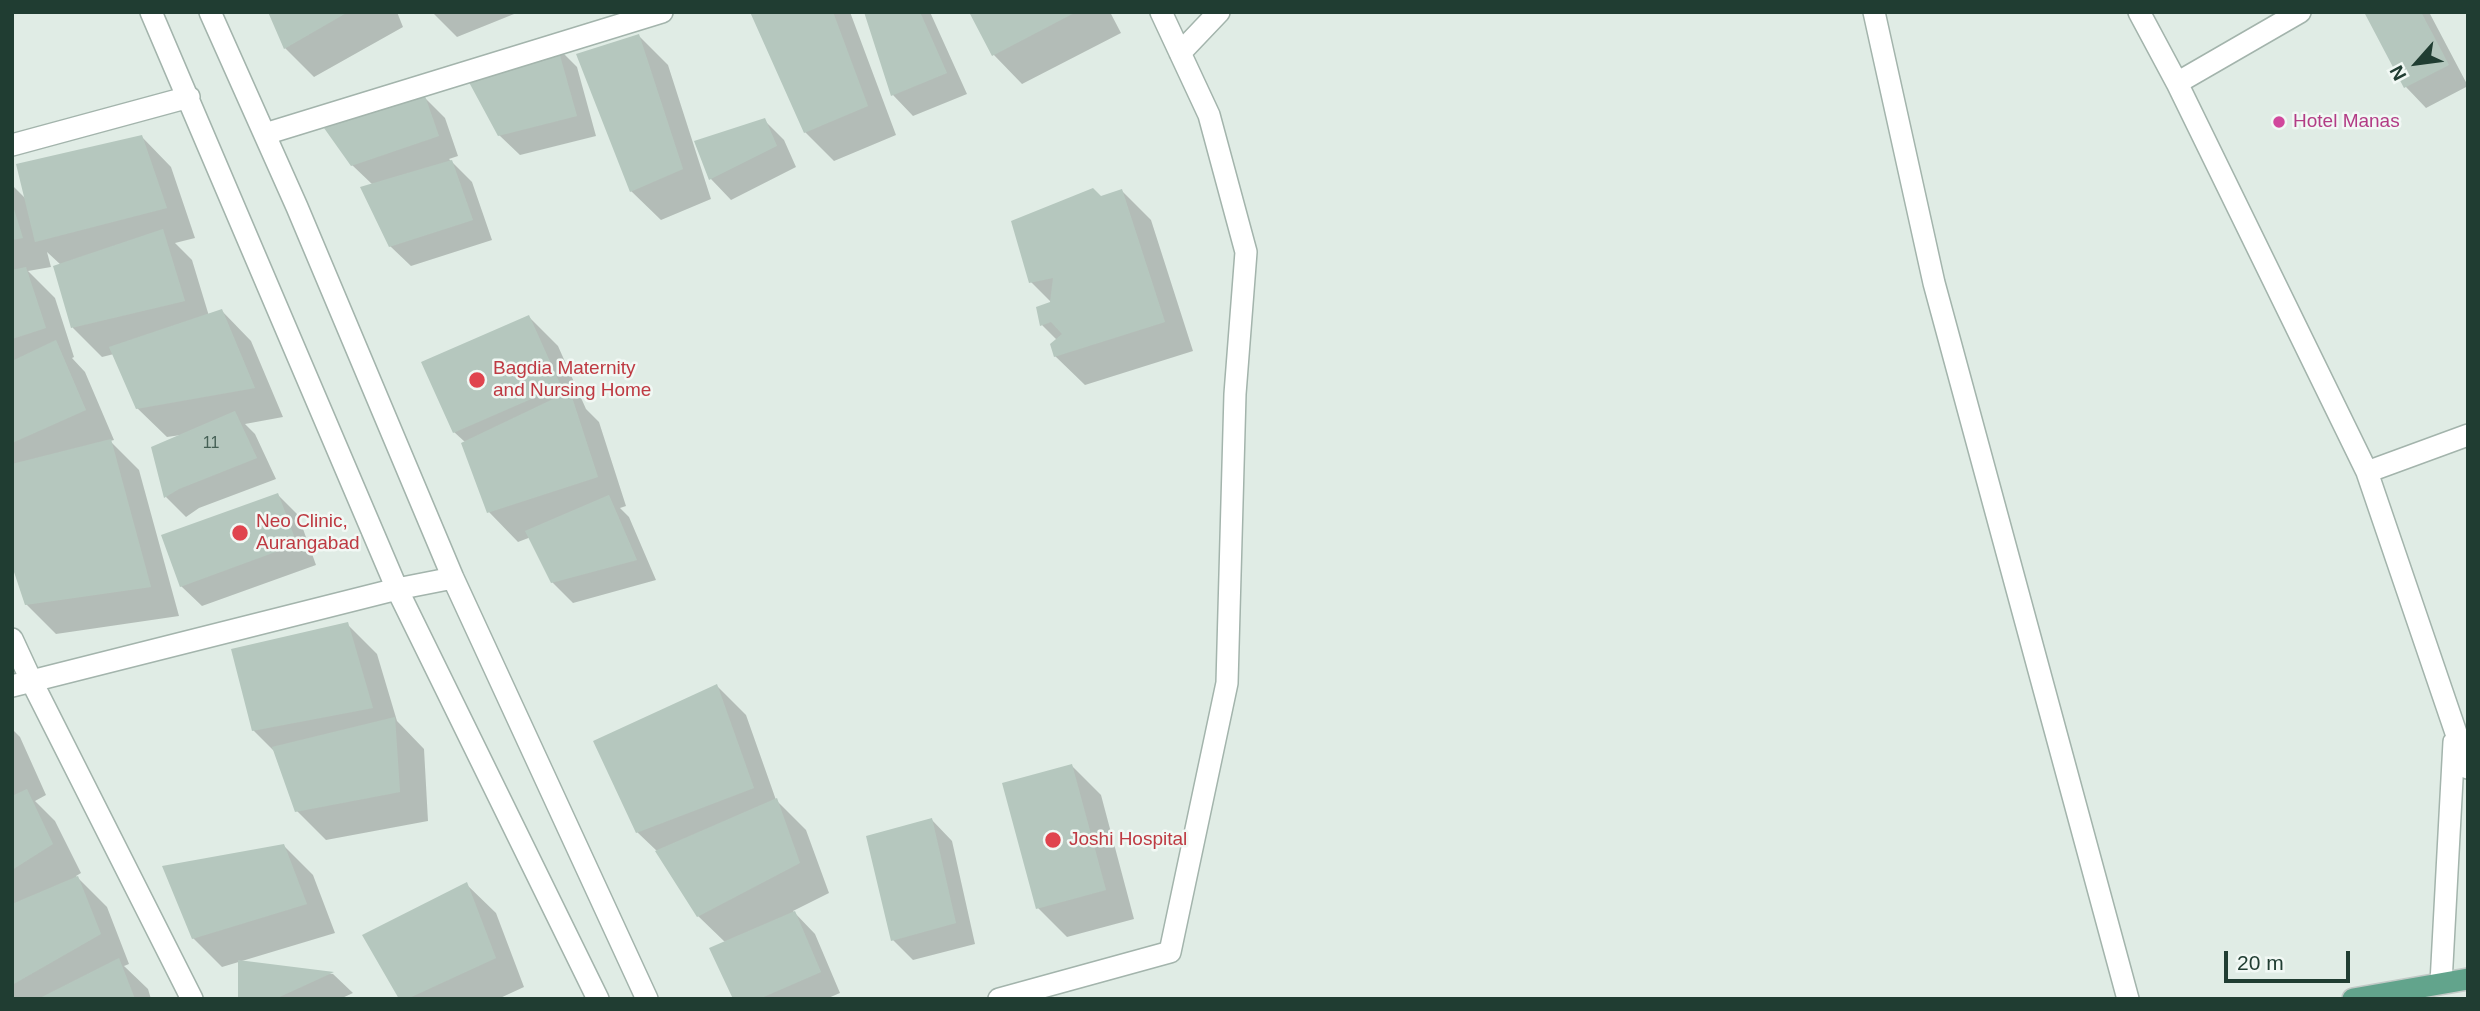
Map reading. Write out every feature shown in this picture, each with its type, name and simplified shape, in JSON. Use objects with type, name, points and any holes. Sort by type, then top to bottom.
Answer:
[{"type":"main road","points":[[2353,999],[2468,979]]},
{"type":"street","points":[[152,12],[397,589],[598,999]]},
{"type":"street","points":[[210,12],[265,134],[453,578],[647,999]]},
{"type":"street","points":[[265,134],[662,12]]},
{"type":"street","points":[[999,999],[1170,952],[1227,683],[1235,394],[1246,252],[1209,115],[1161,12]]},
{"type":"street","points":[[1180,53],[1220,12]]},
{"type":"street","points":[[1874,12],[1938,296],[2128,999]]},
{"type":"street","points":[[2139,12],[2178,83],[2367,472],[2468,768]]},
{"type":"street","points":[[2178,83],[2300,12]]},
{"type":"street","points":[[12,145],[189,97]]},
{"type":"street","points":[[2367,472],[2468,435]]},
{"type":"street","points":[[21,683],[397,589],[453,578]]},
{"type":"street","points":[[12,639],[21,683],[192,999]]},
{"type":"street","points":[[2441,983],[2454,733]]},
{"type":"building","points":[[268,12],[348,12],[284,49]]},
{"type":"building","points":[[750,12],[833,12],[868,106],[804,133]]},
{"type":"building","points":[[864,12],[920,12],[947,73],[891,96]]},
{"type":"building","points":[[969,12],[1076,12],[992,56]]},
{"type":"building","points":[[2364,12],[2421,12],[2449,65],[2404,88]]},
{"type":"building","points":[[639,34],[683,169],[630,192],[576,54]]},
{"type":"building","points":[[557,45],[577,116],[498,136],[464,73]]},
{"type":"building","points":[[425,96],[439,136],[351,166],[324,128]]},
{"type":"building","points":[[765,118],[777,146],[709,180],[694,141]]},
{"type":"building","points":[[142,135],[167,208],[35,242],[16,164]]},
{"type":"building","points":[[452,160],[473,220],[389,247],[360,187]]},
{"type":"building","points":[[1093,188],[1101,196],[1122,189],[1165,322],[1054,357],[1050,344],[1062,334],[1051,322],[1040,326],[1036,307],[1050,302],[1053,278],[1029,283],[1011,221]]},
{"type":"building","points":[[12,203],[23,238],[12,240]]},
{"type":"building","points":[[163,229],[185,301],[71,328],[53,266]]},
{"type":"building","points":[[26,267],[46,328],[12,339],[12,270]]},
{"type":"building","points":[[222,309],[255,388],[136,409],[109,347]]},
{"type":"building","points":[[529,315],[561,386],[453,433],[421,362]]},
{"type":"building","points":[[56,340],[86,410],[12,443],[12,361]]},
{"type":"building","points":[[570,391],[598,477],[487,513],[461,443]]},
{"type":"building","points":[[235,411],[257,458],[179,489],[164,498],[151,447]]},
{"type":"building","points":[[111,439],[151,587],[25,605],[12,566],[12,464]]},
{"type":"building","points":[[278,493],[297,544],[180,587],[161,535]]},
{"type":"building","points":[[609,495],[637,560],[551,583],[525,531]]},
{"type":"building","points":[[348,622],[373,708],[252,731],[231,649]]},
{"type":"building","points":[[717,684],[754,788],[636,833],[593,741]]},
{"type":"building","points":[[395,717],[400,792],[295,812],[272,747]]},
{"type":"building","points":[[1072,764],[1106,890],[1036,909],[1002,783]]},
{"type":"building","points":[[27,789],[53,844],[12,870],[12,796]]},
{"type":"building","points":[[777,798],[800,863],[697,917],[655,851]]},
{"type":"building","points":[[932,818],[956,923],[891,941],[866,836]]},
{"type":"building","points":[[284,844],[307,904],[192,939],[162,866]]},
{"type":"building","points":[[78,876],[101,934],[12,985],[12,904]]},
{"type":"building","points":[[467,882],[496,958],[407,999],[399,999],[362,935]]},
{"type":"building","points":[[795,911],[821,972],[759,999],[733,999],[709,948]]},
{"type":"building","points":[[119,958],[135,999],[38,999]]},
{"type":"building","points":[[238,960],[334,972],[275,999],[238,999]]},
{"type":"place","name":"Hotel Manas","points":[[2279,122]]},
{"type":"place","name":"Bagdia Maternity and Nursing Home","points":[[477,380]]},
{"type":"place","name":"Neo Clinic, Aurangabad","points":[[240,533]]},
{"type":"place","name":"Joshi Hospital","points":[[1053,840]]}]
